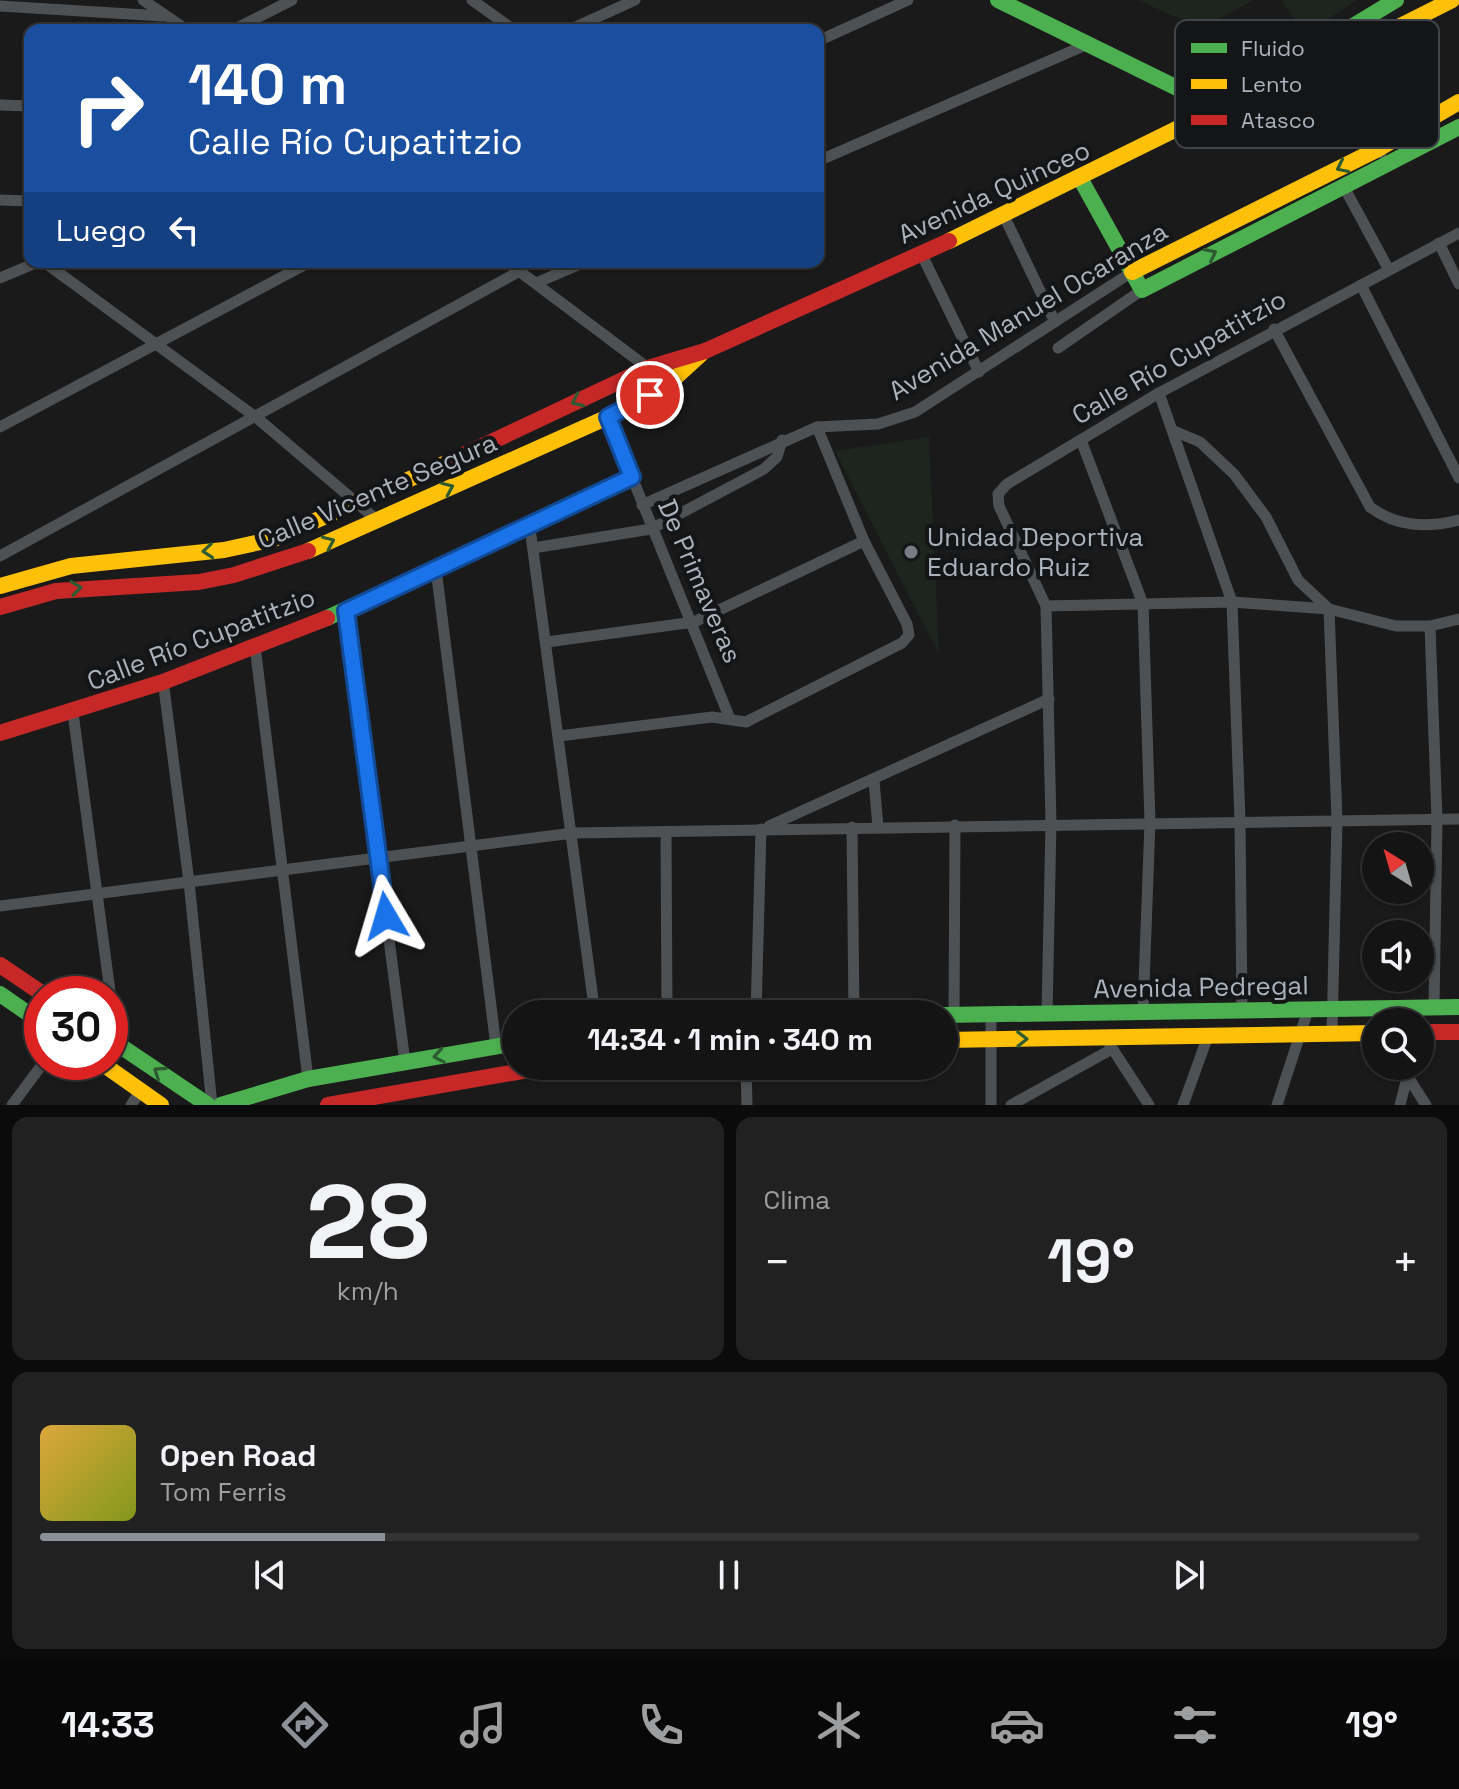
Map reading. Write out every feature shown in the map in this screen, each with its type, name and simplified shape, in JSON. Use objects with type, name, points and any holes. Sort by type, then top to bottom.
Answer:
[{"type":"street","points":[[143,0],[176,24]]},
{"type":"street","points":[[245,24],[292,0]]},
{"type":"street","points":[[472,0],[506,24]]},
{"type":"street","points":[[582,24],[635,0]]},
{"type":"street","points":[[824,38],[908,0]]},
{"type":"street","points":[[998,0],[1175,87]]},
{"type":"street","name":"Avenida Quinceo","points":[[1363,20],[1396,0]]},
{"type":"street","name":"Avenida Quinceo","points":[[1412,20],[1452,0]]},
{"type":"street","points":[[0,6],[162,16]]},
{"type":"street","points":[[824,158],[1088,44]]},
{"type":"street","name":"Avenida Manuel Ocaranza","points":[[1439,114],[1459,102]]},
{"type":"street","points":[[0,105],[24,106]]},
{"type":"street","name":"Avenida Manuel Ocaranza","points":[[1439,138],[1459,127]]},
{"type":"street","name":"Avenida Quinceo","points":[[648,368],[705,351],[1004,216],[1175,131]]},
{"type":"street","name":"Avenida Manuel Ocaranza","points":[[1058,348],[1142,290],[1419,148]]},
{"type":"street","points":[[1378,149],[1387,165]]},
{"type":"street","name":"Avenida Manuel Ocaranza","points":[[642,505],[817,427],[878,424],[915,412],[1132,272],[1378,149]]},
{"type":"street","points":[[1080,178],[1142,290]]},
{"type":"street","points":[[1344,187],[1389,270]]},
{"type":"street","points":[[0,200],[24,201]]},
{"type":"street","points":[[1004,216],[1055,322]]},
{"type":"street","name":"Calle Río Cupatitzio","points":[[1046,606],[999,506],[998,494],[1007,484],[1274,329],[1459,233]]},
{"type":"street","points":[[1439,243],[1459,284]]},
{"type":"street","points":[[921,253],[979,372]]},
{"type":"street","points":[[0,278],[26,268]]},
{"type":"street","points":[[49,268],[257,418],[377,520]]},
{"type":"street","points":[[0,427],[299,268]]},
{"type":"street","points":[[516,268],[648,368],[666,386]]},
{"type":"street","points":[[536,283],[571,268]]},
{"type":"street","points":[[0,556],[257,418],[520,271]]},
{"type":"street","points":[[1361,285],[1459,478]]},
{"type":"street","points":[[1274,329],[1370,507],[1389,521],[1423,525],[1459,520]]},
{"type":"street","name":"Avenida Quinceo","points":[[666,386],[705,351]]},
{"type":"street","name":"Calle Vicente Segura","points":[[1,582],[106,561],[224,550],[274,539],[359,504],[648,368]]},
{"type":"street","name":"Calle Vicente Segura","points":[[0,607],[46,593],[90,587],[199,582],[234,575],[311,550],[608,417],[666,386]]},
{"type":"street","points":[[1159,393],[1232,602],[1240,821],[1242,1010]]},
{"type":"street","name":"De Primaveras","points":[[608,417],[651,529],[694,622],[730,719]]},
{"type":"street","points":[[559,736],[712,717],[746,722],[902,643],[909,635],[864,541],[817,427]]},
{"type":"street","points":[[1174,431],[1200,442],[1234,474],[1266,517],[1298,580],[1329,609],[1337,820],[1335,1009],[1332,1033]]},
{"type":"street","points":[[533,548],[651,529],[764,469],[777,457],[782,440]]},
{"type":"street","points":[[1081,440],[1143,604],[1150,822],[1143,1011]]},
{"type":"street","name":"Calle Río Cupatitzio","points":[[0,733],[73,713],[346,611],[530,528],[632,477]]},
{"type":"street","points":[[530,528],[593,1000]]},
{"type":"street","points":[[547,642],[694,622],[864,541]]},
{"type":"street","points":[[436,569],[496,1046]]},
{"type":"street","points":[[42,574],[46,593]]},
{"type":"street","points":[[1047,1013],[1051,823],[1046,606],[1232,602],[1329,609],[1396,626],[1430,626],[1459,619]]},
{"type":"street","points":[[346,611],[405,1062]]},
{"type":"street","points":[[1430,626],[1437,820],[1434,1007]]},
{"type":"street","points":[[255,646],[308,1079]]},
{"type":"street","points":[[163,680],[189,882],[210,1105]]},
{"type":"street","points":[[761,829],[874,781],[1049,699]]},
{"type":"street","points":[[73,713],[107,976]]},
{"type":"street","points":[[874,781],[878,827]]},
{"type":"street","points":[[0,906],[573,833],[1051,823],[1459,819]]},
{"type":"street","points":[[949,1000],[955,825]]},
{"type":"street","points":[[852,827],[854,1000]]},
{"type":"street","points":[[756,1000],[761,829]]},
{"type":"street","points":[[666,832],[667,1000]]},
{"type":"street","points":[[0,965],[24,981]]},
{"type":"street","points":[[0,994],[24,1011]]},
{"type":"street","name":"Avenida Pedregal","points":[[958,1015],[1459,1007]]},
{"type":"street","points":[[1277,1105],[1303,1034],[1308,1010]]},
{"type":"street","points":[[991,1014],[991,1105]]},
{"type":"street","points":[[1434,1032],[1459,1032]]},
{"type":"street","name":"Avenida Pedregal","points":[[958,1040],[1109,1043],[1208,1036],[1362,1033]]},
{"type":"street","points":[[1183,1105],[1208,1036]]},
{"type":"street","points":[[1011,1105],[1109,1043],[1149,1105]]},
{"type":"street","points":[[221,1105],[308,1079],[502,1045]]},
{"type":"street","points":[[128,1050],[210,1105]]},
{"type":"street","points":[[328,1105],[398,1099],[502,1077]]},
{"type":"street","points":[[12,1105],[31,1080]]},
{"type":"street","points":[[126,1080],[161,1105]]},
{"type":"street","points":[[746,1080],[747,1105]]},
{"type":"street","points":[[1400,1105],[1407,1080]]},
{"type":"street","points":[[1413,1080],[1426,1105]]},
{"type":"street","points":[[131,1105],[141,1090]]},
{"type":"shaded area","points":[[1137,0],[1254,0],[1217,20],[1183,20]]},
{"type":"shaded area","points":[[1281,0],[1357,0],[1326,20],[1295,20]]},
{"type":"shaded area","name":"Unidad Deportiva Eduardo Ruiz","points":[[929,437],[939,654],[835,451]]},
{"type":"traffic: fast","points":[[998,0],[1175,87]]},
{"type":"traffic: fast","points":[[1363,20],[1396,0]]},
{"type":"traffic: fast","points":[[1439,137],[1459,127]]},
{"type":"traffic: fast","points":[[1080,178],[1142,290],[1418,148]]},
{"type":"traffic: fast","points":[[327,618],[632,477],[608,417]]},
{"type":"traffic: fast","points":[[0,994],[24,1011]]},
{"type":"traffic: fast","points":[[958,1015],[1459,1007]]},
{"type":"traffic: fast","points":[[221,1105],[308,1079],[502,1045]]},
{"type":"traffic: fast","points":[[128,1051],[208,1105]]},
{"type":"traffic: slow","points":[[1412,20],[1452,0]]},
{"type":"traffic: slow","points":[[1439,114],[1459,102]]},
{"type":"traffic: slow","points":[[949,241],[1175,130]]},
{"type":"traffic: slow","points":[[1132,272],[1380,148]]},
{"type":"traffic: slow","points":[[308,551],[608,417],[666,386],[701,354]]},
{"type":"traffic: slow","points":[[0,586],[71,566],[224,550],[274,539],[455,459]]},
{"type":"traffic: slow","points":[[958,1040],[1362,1033]]},
{"type":"traffic: slow","points":[[126,1080],[161,1105]]},
{"type":"traffic: jam","points":[[455,459],[648,368],[705,351],[949,241]]},
{"type":"traffic: jam","points":[[0,607],[56,591],[199,582],[234,575],[308,551]]},
{"type":"traffic: jam","points":[[0,733],[163,682],[327,618]]},
{"type":"traffic: jam","points":[[0,965],[24,981]]},
{"type":"traffic: jam","points":[[1434,1032],[1459,1032]]},
{"type":"traffic: jam","points":[[328,1105],[502,1075]]},
{"type":"place","name":"Unidad Deportiva Eduardo Ruiz","points":[[911,552]]},
{"type":"route","points":[[386,916],[346,611],[530,528],[632,477],[608,417],[650,395]]}]
